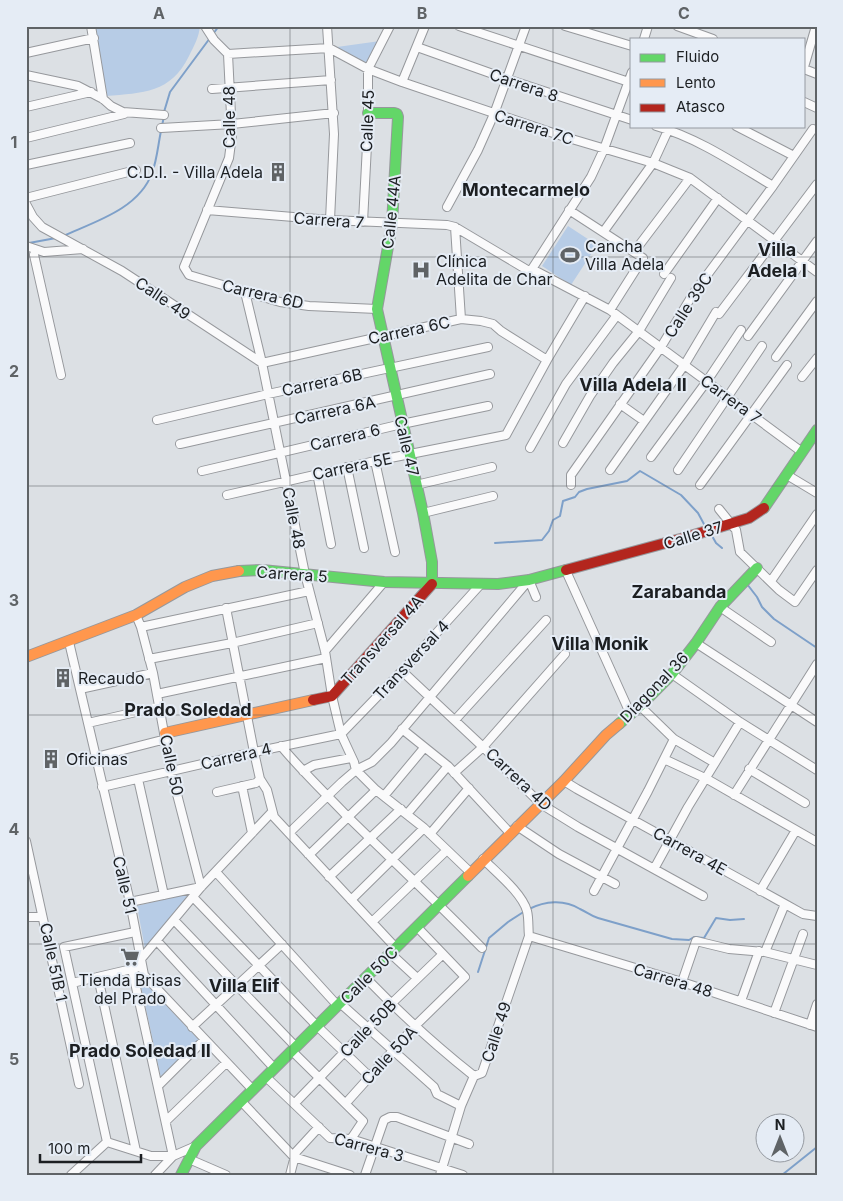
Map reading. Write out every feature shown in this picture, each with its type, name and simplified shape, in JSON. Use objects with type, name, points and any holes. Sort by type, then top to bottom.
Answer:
[{"type":"street","points":[[92,26],[103,99]]},
{"type":"street","points":[[327,26],[334,113],[330,220]]},
{"type":"street","name":"Calle 45","points":[[363,222],[368,69],[390,26]]},
{"type":"street","points":[[402,82],[425,26]]},
{"type":"street","points":[[459,26],[630,82],[591,177],[531,270]]},
{"type":"street","points":[[447,208],[478,150],[494,114],[526,26]]},
{"type":"street","points":[[565,26],[630,45]]},
{"type":"street","points":[[644,38],[648,26]]},
{"type":"street","points":[[677,26],[700,33]]},
{"type":"street","points":[[806,61],[816,26]]},
{"type":"street","points":[[206,28],[214,40],[228,54],[329,48]]},
{"type":"street","points":[[26,53],[94,38]]},
{"type":"street","name":"Carrera 8","points":[[417,47],[507,80],[630,119]]},
{"type":"street","name":"Carrera 7C","points":[[329,48],[368,69],[402,82],[494,114],[653,163],[690,178],[817,272]]},
{"type":"street","name":"Calle 48","points":[[184,267],[229,158],[232,124],[228,54]]},
{"type":"street","points":[[26,75],[78,86],[124,112],[164,115]]},
{"type":"street","points":[[212,89],[331,80]]},
{"type":"street","points":[[26,107],[91,92]]},
{"type":"street","points":[[161,128],[232,124],[334,113]]},
{"type":"street","name":"Calle 44A","points":[[368,113],[397,114],[392,224],[377,309]]},
{"type":"street","points":[[26,138],[124,114]]},
{"type":"street","points":[[604,232],[653,163],[669,128],[773,186]]},
{"type":"street","points":[[740,128],[794,156]]},
{"type":"street","name":"Calle 39C","points":[[571,485],[571,475],[661,346],[693,294],[815,130]]},
{"type":"street","points":[[26,165],[130,143]]},
{"type":"street","points":[[26,198],[136,170]]},
{"type":"street","points":[[634,252],[690,178]]},
{"type":"street","points":[[610,470],[718,313],[817,184]]},
{"type":"street","points":[[563,443],[590,396],[639,331],[667,276],[718,198]]},
{"type":"street","name":"Calle 49","points":[[26,204],[33,217],[42,227],[122,271],[262,363]]},
{"type":"street","name":"Carrera 7","points":[[207,210],[330,220],[447,225],[455,227],[531,270],[614,312],[802,452]]},
{"type":"street","points":[[530,448],[566,384],[614,312],[643,258],[569,210]]},
{"type":"street","points":[[455,227],[461,319]]},
{"type":"street","points":[[748,336],[817,241]]},
{"type":"street","points":[[26,246],[44,252],[85,249]]},
{"type":"street","points":[[34,255],[61,375]]},
{"type":"street","name":"Carrera 6D","points":[[184,267],[190,275],[280,302],[309,306],[377,309]]},
{"type":"street","name":"Calle 48","points":[[245,292],[262,363],[305,574],[325,654],[332,696],[341,734],[356,770]]},
{"type":"street","points":[[547,360],[585,296]]},
{"type":"street","points":[[776,357],[817,301]]},
{"type":"street","name":"Calle 47","points":[[377,309],[423,513],[432,562],[432,584]]},
{"type":"street","name":"Carrera 6C","points":[[262,363],[461,319],[493,324],[547,360]]},
{"type":"street","points":[[651,457],[707,381],[741,330]]},
{"type":"street","points":[[678,470],[762,346]]},
{"type":"street","name":"Carrera 6B","points":[[157,420],[390,367],[488,347]]},
{"type":"street","points":[[802,377],[817,358]]},
{"type":"street","name":"Carrera 5E","points":[[227,495],[318,473],[506,435],[547,360]]},
{"type":"street","points":[[700,485],[787,365]]},
{"type":"street","name":"Carrera 6A","points":[[180,444],[490,374]]},
{"type":"street","points":[[620,404],[644,421]]},
{"type":"street","name":"Carrera 6","points":[[202,471],[402,424],[488,406]]},
{"type":"street","name":"Calle 37","points":[[529,580],[656,547],[732,524],[757,514],[764,508],[817,430]]},
{"type":"street","points":[[375,461],[395,552]]},
{"type":"street","points":[[348,467],[364,548]]},
{"type":"street","points":[[416,485],[492,467]]},
{"type":"street","points":[[318,473],[331,544]]},
{"type":"street","points":[[787,475],[817,493]]},
{"type":"street","points":[[423,513],[493,496]]},
{"type":"street","points":[[719,509],[736,530],[740,552],[795,602],[817,570]]},
{"type":"street","points":[[770,581],[817,514]]},
{"type":"street","name":"Diagonal 36","points":[[564,781],[606,735],[640,706],[672,674],[720,607],[756,568]]},
{"type":"street","name":"Carrera 5","points":[[26,657],[136,615],[185,587],[212,576],[237,571],[262,570],[384,582],[432,584],[480,585],[529,580]]},
{"type":"street","points":[[566,571],[630,713]]},
{"type":"street","points":[[288,833],[356,770],[372,762],[429,699],[529,580],[536,598]]},
{"type":"street","points":[[157,694],[325,654],[384,582]]},
{"type":"street","name":"Transversal 4A","points":[[332,696],[432,584]]},
{"type":"street","name":"Transversal 4","points":[[341,734],[402,672],[480,585]]},
{"type":"street","name":"Carrera 5","points":[[141,627],[309,591]]},
{"type":"street","points":[[720,607],[770,642]]},
{"type":"street","points":[[226,608],[260,779],[267,790],[274,818],[372,922],[393,951],[417,978]]},
{"type":"street","name":"Calle 50","points":[[136,615],[153,673],[171,771],[201,887]]},
{"type":"street","points":[[454,720],[546,620]]},
{"type":"street","points":[[149,659],[232,643],[318,623]]},
{"type":"street","name":"Calle 51","points":[[69,642],[130,902],[144,975],[253,1090]]},
{"type":"street","points":[[696,643],[817,722]]},
{"type":"street","points":[[454,773],[484,746],[565,654]]},
{"type":"street","points":[[734,795],[817,664]]},
{"type":"street","name":"Carrera 4D","points":[[402,672],[429,699],[484,746],[541,804],[578,827],[703,896]]},
{"type":"street","points":[[80,689],[153,673]]},
{"type":"street","points":[[672,674],[740,722],[817,770]]},
{"type":"street","points":[[96,757],[165,736],[332,696]]},
{"type":"street","points":[[640,706],[674,739],[715,763]]},
{"type":"street","points":[[88,723],[158,707]]},
{"type":"street","points":[[654,869],[740,722]]},
{"type":"street","points":[[402,729],[448,766],[513,829],[614,884]]},
{"type":"street","name":"Carrera 4","points":[[102,787],[341,734]]},
{"type":"street","points":[[594,890],[674,739]]},
{"type":"street","points":[[281,746],[296,765],[370,840],[440,905],[482,948]]},
{"type":"street","points":[[384,796],[424,748]]},
{"type":"street","points":[[303,771],[314,764],[352,758]]},
{"type":"street","points":[[664,759],[707,779],[817,842]]},
{"type":"street","points":[[408,814],[448,766]]},
{"type":"street","points":[[749,769],[805,803]]},
{"type":"street","points":[[356,770],[376,790],[408,814],[470,872]]},
{"type":"street","points":[[138,779],[164,895]]},
{"type":"street","points":[[217,792],[256,783],[260,779]]},
{"type":"street","name":"Calle 50C","points":[[181,1175],[196,1146],[440,905],[513,829],[564,781]]},
{"type":"street","name":"Carrera 4E","points":[[564,781],[803,914],[817,916]]},
{"type":"street","points":[[242,786],[252,834]]},
{"type":"street","points":[[351,900],[392,860],[427,831],[469,788]]},
{"type":"street","points":[[308,854],[312,853],[376,790]]},
{"type":"street","points":[[329,877],[401,809]]},
{"type":"street","points":[[72,983],[132,969],[141,963],[157,940],[201,887],[272,812]]},
{"type":"street","points":[[760,891],[796,830]]},
{"type":"street","name":"Calle 51B 1","points":[[26,841],[79,1084]]},
{"type":"street","points":[[372,922],[447,850]]},
{"type":"street","name":"Calle 49","points":[[440,1171],[461,1106],[474,1076],[482,1073],[529,936],[527,910],[513,888],[484,860]]},
{"type":"street","points":[[216,872],[339,1005],[368,1028],[434,1087],[437,1094],[461,1106]]},
{"type":"street","points":[[130,902],[201,887]]},
{"type":"street","points":[[194,897],[317,1026],[369,1076]]},
{"type":"street","points":[[741,1001],[785,904]]},
{"type":"street","points":[[26,917],[40,916]]},
{"type":"street","points":[[174,920],[362,1121],[351,1139]]},
{"type":"street","points":[[417,928],[443,954]]},
{"type":"street","points":[[107,1142],[64,947],[135,932]]},
{"type":"street","points":[[774,1013],[803,934]]},
{"type":"street","name":"Carrera 48","points":[[529,936],[682,982],[814,1026]]},
{"type":"street","points":[[157,940],[274,1068]]},
{"type":"street","points":[[682,982],[696,941],[729,949],[762,952],[817,965]]},
{"type":"street","points":[[192,1027],[282,944]]},
{"type":"street","name":"Calle 50A","points":[[346,1103],[416,1025],[465,977],[443,954]]},
{"type":"street","name":"Calle 50B","points":[[295,1104],[391,1004],[443,954]]},
{"type":"street","points":[[132,969],[173,1156]]},
{"type":"street","points":[[98,977],[136,1151]]},
{"type":"street","points":[[366,978],[391,1004],[474,1076]]},
{"type":"street","points":[[814,1026],[817,1004]]},
{"type":"street","points":[[158,1086],[204,1040]]},
{"type":"street","points":[[166,1121],[226,1063]]},
{"type":"street","name":"Carrera 3","points":[[266,1077],[330,1138],[351,1139],[440,1171],[463,1175]]},
{"type":"street","points":[[241,1101],[294,1157],[350,1175]]},
{"type":"street","points":[[365,1175],[384,1120],[390,1117],[397,1117],[469,1144]]},
{"type":"street","points":[[290,1175],[296,1152],[319,1127]]},
{"type":"street","points":[[107,1142],[151,1156],[173,1156]]},
{"type":"street","points":[[71,1175],[107,1142]]},
{"type":"street","points":[[155,1175],[173,1156],[196,1146]]},
{"type":"street","points":[[189,1159],[226,1175]]},
{"type":"shaded area","points":[[93,26],[200,26],[197,38],[182,68],[165,84],[144,92],[106,96]]},
{"type":"shaded area","points":[[380,41],[366,63],[337,47]]},
{"type":"shaded area","name":"Cancha Villa Adela","points":[[568,226],[597,245],[571,285],[542,266]]},
{"type":"shaded area","points":[[193,892],[145,949],[137,906]]},
{"type":"shaded area","points":[[139,977],[200,1041],[161,1078]]},
{"type":"waterway","points":[[213,34],[219,26]]},
{"type":"waterway","points":[[164,112],[170,92],[210,38]]},
{"type":"waterway","points":[[162,126],[164,116]]},
{"type":"waterway","points":[[63,236],[114,213],[137,196],[146,185],[152,173],[161,131]]},
{"type":"waterway","points":[[29,243],[56,238]]},
{"type":"waterway","points":[[495,543],[542,540],[549,531],[553,520],[560,516],[563,501],[575,497],[579,492],[587,489],[627,481],[640,471],[681,495],[698,513],[705,526]]},
{"type":"waterway","points":[[711,534],[716,543],[722,548]]},
{"type":"waterway","points":[[747,584],[762,607],[774,619],[817,648]]},
{"type":"waterway","points":[[529,909],[541,904],[561,902],[598,918],[672,939],[689,940],[694,937],[704,938],[716,918],[744,919]]},
{"type":"waterway","points":[[478,972],[489,938],[525,911]]},
{"type":"waterway","points":[[782,1175],[817,1147]]},
{"type":"traffic: fast","points":[[368,113],[394,113],[398,117],[392,224],[377,309],[423,513],[432,562],[432,584]]},
{"type":"traffic: fast","points":[[764,508],[817,430]]},
{"type":"traffic: fast","points":[[619,724],[672,674],[720,607],[757,568]]},
{"type":"traffic: fast","points":[[239,571],[262,570],[384,582],[498,584],[529,580],[566,570]]},
{"type":"traffic: fast","points":[[181,1175],[196,1146],[468,876]]},
{"type":"traffic: slow","points":[[26,657],[136,615],[185,587],[212,576],[239,571]]},
{"type":"traffic: slow","points":[[165,733],[313,700]]},
{"type":"traffic: slow","points":[[468,876],[619,724]]},
{"type":"traffic: jam","points":[[566,570],[749,518],[764,508]]},
{"type":"traffic: jam","points":[[313,700],[332,696],[432,584]]},
{"type":"place","name":"C.D.I. - Villa Adela","points":[[278,172]]},
{"type":"place","name":"Cancha Villa Adela","points":[[570,255]]},
{"type":"place","name":"Clínica Adelita de Char","points":[[421,270]]},
{"type":"place","name":"Recaudo","points":[[63,678]]},
{"type":"place","name":"Oficinas","points":[[51,759]]},
{"type":"place","name":"Tienda Brisas del Prado","points":[[130,957]]},
{"type":"district","name":"Montecarmelo","points":[[526,189]]},
{"type":"district","name":"Villa Adela I","points":[[777,259]]},
{"type":"district","name":"Villa Adela II","points":[[633,384]]},
{"type":"district","name":"Zarabanda","points":[[679,591]]},
{"type":"district","name":"Villa Monik","points":[[600,643]]},
{"type":"district","name":"Prado Soledad","points":[[188,709]]},
{"type":"district","name":"Villa Elif","points":[[244,985]]},
{"type":"district","name":"Prado Soledad II","points":[[140,1050]]}]
